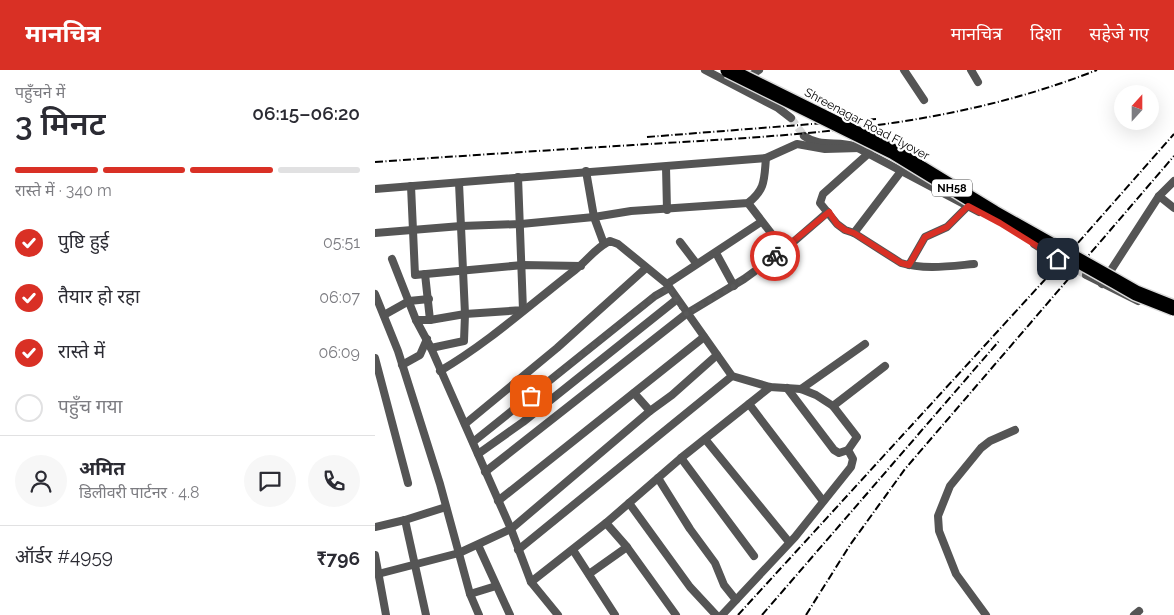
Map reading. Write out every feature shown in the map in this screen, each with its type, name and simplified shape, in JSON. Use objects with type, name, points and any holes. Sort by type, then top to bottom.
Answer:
[{"type":"highway","name":"Shreenagar Road Flyover","points":[[728,70],[894,152],[986,209],[1122,285],[1174,308]]},
{"type":"street","points":[[705,70],[778,108],[791,118]]},
{"type":"street","points":[[736,85],[759,70]]},
{"type":"street","points":[[905,70],[924,100]]},
{"type":"street","points":[[971,70],[979,82]]},
{"type":"street","points":[[804,136],[813,142],[844,143],[869,152],[1000,223],[1058,259]]},
{"type":"street","points":[[375,189],[766,158],[797,144],[825,149],[860,148]]},
{"type":"street","points":[[869,152],[823,194],[820,203],[837,224],[901,263],[939,267],[975,264]]},
{"type":"street","points":[[375,234],[461,226],[521,224],[631,211],[748,203],[757,196],[763,187],[766,158]]},
{"type":"street","points":[[666,167],[667,210]]},
{"type":"street","points":[[854,233],[902,170]]},
{"type":"street","points":[[586,171],[593,217],[604,244]]},
{"type":"street","points":[[518,177],[523,265],[523,310]]},
{"type":"street","points":[[1102,284],[1159,196],[1174,181]]},
{"type":"street","points":[[459,183],[465,314],[461,359]]},
{"type":"street","points":[[411,186],[415,275],[523,265],[581,266]]},
{"type":"street","points":[[1159,196],[1174,208]]},
{"type":"street","points":[[748,203],[784,250]]},
{"type":"street","points":[[909,265],[925,237],[947,227],[968,206]]},
{"type":"street","points":[[485,472],[686,314],[734,286],[784,250],[829,212]]},
{"type":"street","points":[[473,442],[696,263],[716,253],[761,222]]},
{"type":"street","points":[[439,371],[461,359],[581,266],[604,244],[610,241],[618,244],[668,286],[676,300],[732,376],[771,387],[787,388],[801,389],[817,395],[833,406],[857,437],[848,450],[839,452],[834,450],[787,388]]},
{"type":"street","points":[[680,242],[696,263]]},
{"type":"street","points":[[716,253],[734,286]]},
{"type":"street","points":[[392,259],[416,320],[427,338],[439,371],[465,424],[511,529],[531,582],[558,615]]},
{"type":"street","points":[[465,424],[557,348],[646,268]]},
{"type":"street","points":[[1110,270],[1157,295],[1174,301]]},
{"type":"street","points":[[425,274],[430,320]]},
{"type":"street","points":[[1086,275],[1125,296],[1174,316]]},
{"type":"street","points":[[375,294],[402,366],[446,507],[470,594],[479,615]]},
{"type":"street","points":[[384,315],[409,301],[429,299]]},
{"type":"street","points":[[478,454],[523,422],[676,300]]},
{"type":"street","points":[[416,320],[523,310]]},
{"type":"street","points":[[498,501],[705,337]]},
{"type":"street","points":[[402,366],[420,355],[427,338]]},
{"type":"street","points":[[431,348],[463,341]]},
{"type":"street","points":[[801,389],[865,344]]},
{"type":"street","points":[[379,574],[416,566],[459,553],[511,529],[717,356]]},
{"type":"street","points":[[375,358],[408,483]]},
{"type":"street","points":[[833,406],[885,366]]},
{"type":"street","points":[[519,550],[732,376]]},
{"type":"street","points":[[531,582],[606,523],[681,458],[771,387]]},
{"type":"street","points":[[634,393],[650,411]]},
{"type":"street","points":[[749,404],[823,500]]},
{"type":"street","points":[[985,615],[956,574],[939,531],[938,516],[950,486],[981,448],[990,441],[1015,430]]},
{"type":"street","points":[[705,439],[789,542]]},
{"type":"street","points":[[722,615],[789,542],[851,466],[853,459],[848,450]]},
{"type":"street","points":[[681,458],[754,556]]},
{"type":"street","points":[[658,478],[690,529],[715,563],[723,585],[736,600]]},
{"type":"street","points":[[629,503],[690,587],[716,615]]},
{"type":"street","points":[[375,527],[446,507]]},
{"type":"street","points":[[405,520],[426,615]]},
{"type":"street","points":[[606,523],[627,547],[676,615]]},
{"type":"street","points":[[478,545],[510,615]]},
{"type":"street","points":[[589,574],[627,547]]},
{"type":"street","points":[[573,550],[615,615]]},
{"type":"street","points":[[375,555],[386,615]]},
{"type":"street","points":[[470,594],[496,586]]},
{"type":"tunnel","points":[[791,118],[804,136]]},
{"type":"tunnel","points":[[1058,259],[1086,275]]},
{"type":"railway","points":[[375,162],[831,131],[938,115],[991,104],[1044,89],[1097,70]]},
{"type":"railway","points":[[647,137],[876,119]]},
{"type":"railway","points":[[738,615],[1062,261],[1174,134]]},
{"type":"railway","points":[[806,615],[850,545],[905,469],[1174,156]]},
{"type":"railway","points":[[762,615],[999,341]]},
{"type":"way so far","points":[[531,396],[655,296],[669,288],[686,314],[734,286],[775,256]]},
{"type":"route","points":[[775,256],[829,212],[837,224],[845,230],[854,233],[901,263],[909,265],[925,237],[947,227],[968,206],[1000,223],[1058,259]]}]
